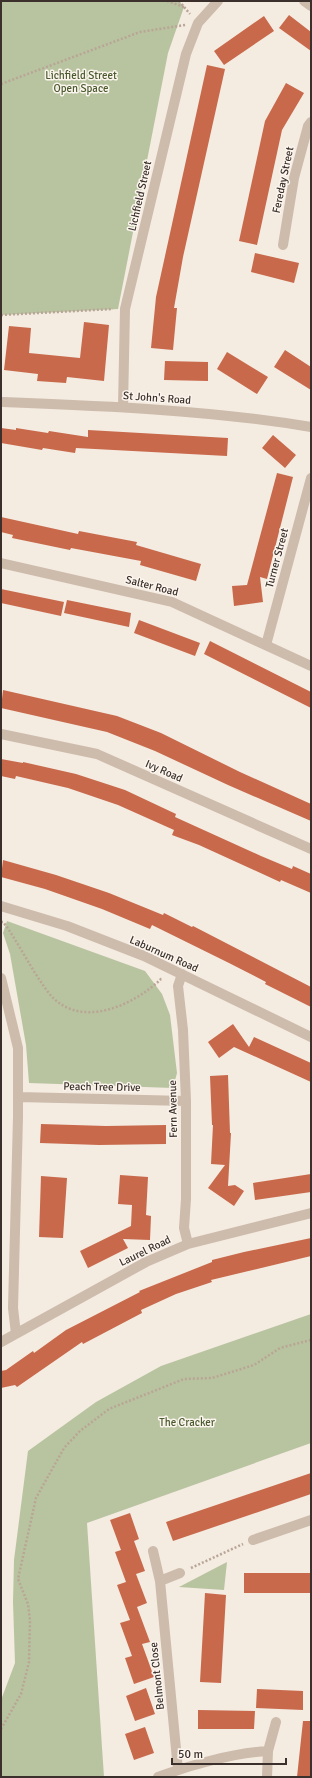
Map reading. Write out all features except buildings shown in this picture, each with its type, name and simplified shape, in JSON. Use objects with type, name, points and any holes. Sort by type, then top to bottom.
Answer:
[{"type":"street","name":"Lichfield Street","points":[[123,407],[125,309],[186,54],[198,23],[218,1]]},
{"type":"street","points":[[304,1],[311,6]]},
{"type":"street","name":"Fereday Street","points":[[283,245],[294,178],[308,126],[311,122]]},
{"type":"street","name":"St John's Road","points":[[1,402],[123,407],[310,424]]},
{"type":"street","name":"Turner Street","points":[[266,645],[311,478]]},
{"type":"street","name":"Salter Road","points":[[1,563],[172,602],[311,666]]},
{"type":"street","name":"Ivy Road","points":[[1,734],[97,754],[311,849]]},
{"type":"street","name":"Laburnum Road","points":[[1,906],[67,926],[144,956],[311,1037]]},
{"type":"street","name":"Fern Avenue","points":[[182,974],[178,986],[183,1030],[186,1101],[186,1199],[184,1228],[188,1244]]},
{"type":"street","points":[[1,978],[18,1048],[13,1308],[16,1334]]},
{"type":"street","name":"Peach Tree Drive","points":[[18,1097],[186,1101]]},
{"type":"street","name":"Laurel Road","points":[[1,1342],[146,1262],[188,1244],[311,1213]]},
{"type":"street","points":[[253,1540],[311,1520]]},
{"type":"street","name":"Belmont Close","points":[[153,1551],[160,1581],[178,1770]]},
{"type":"street","points":[[160,1581],[180,1573]]},
{"type":"street","points":[[267,1777],[268,1751],[276,1722]]},
{"type":"street","points":[[158,1777],[178,1770],[252,1752],[268,1751]]},
{"type":"path","points":[[167,1],[184,7]]},
{"type":"path","points":[[179,1],[198,23]]},
{"type":"path","points":[[1,84],[140,32],[198,23]]},
{"type":"path","points":[[1,315],[125,309]]},
{"type":"path","points":[[1,922],[3,922],[7,927],[48,992],[60,1003],[70,1008],[84,1012],[96,1012],[116,1008],[131,1002],[161,979],[178,986]]},
{"type":"path","points":[[1,1729],[21,1694],[29,1662],[30,1620],[26,1598],[18,1579],[36,1498],[64,1448],[80,1431],[109,1409],[184,1379],[212,1378],[254,1365],[280,1348],[311,1340]]},
{"type":"path","points":[[180,1573],[253,1540]]},
{"type":"green space","name":"Lichfield Street Open Space","points":[[1,1],[179,1],[184,7],[168,53],[118,309],[1,315]]},
{"type":"green space","points":[[7,921],[145,971],[162,994],[170,1015],[177,1073],[173,1088],[29,1083],[26,1045],[10,954],[3,933]]},
{"type":"green space","name":"The Cracker","points":[[311,1314],[311,1443],[87,1523],[104,1777],[1,1777],[1,1700],[15,1663],[13,1602],[14,1560],[28,1451],[96,1402],[161,1366]]},
{"type":"green space","points":[[227,1562],[224,1590],[179,1587]]}]
